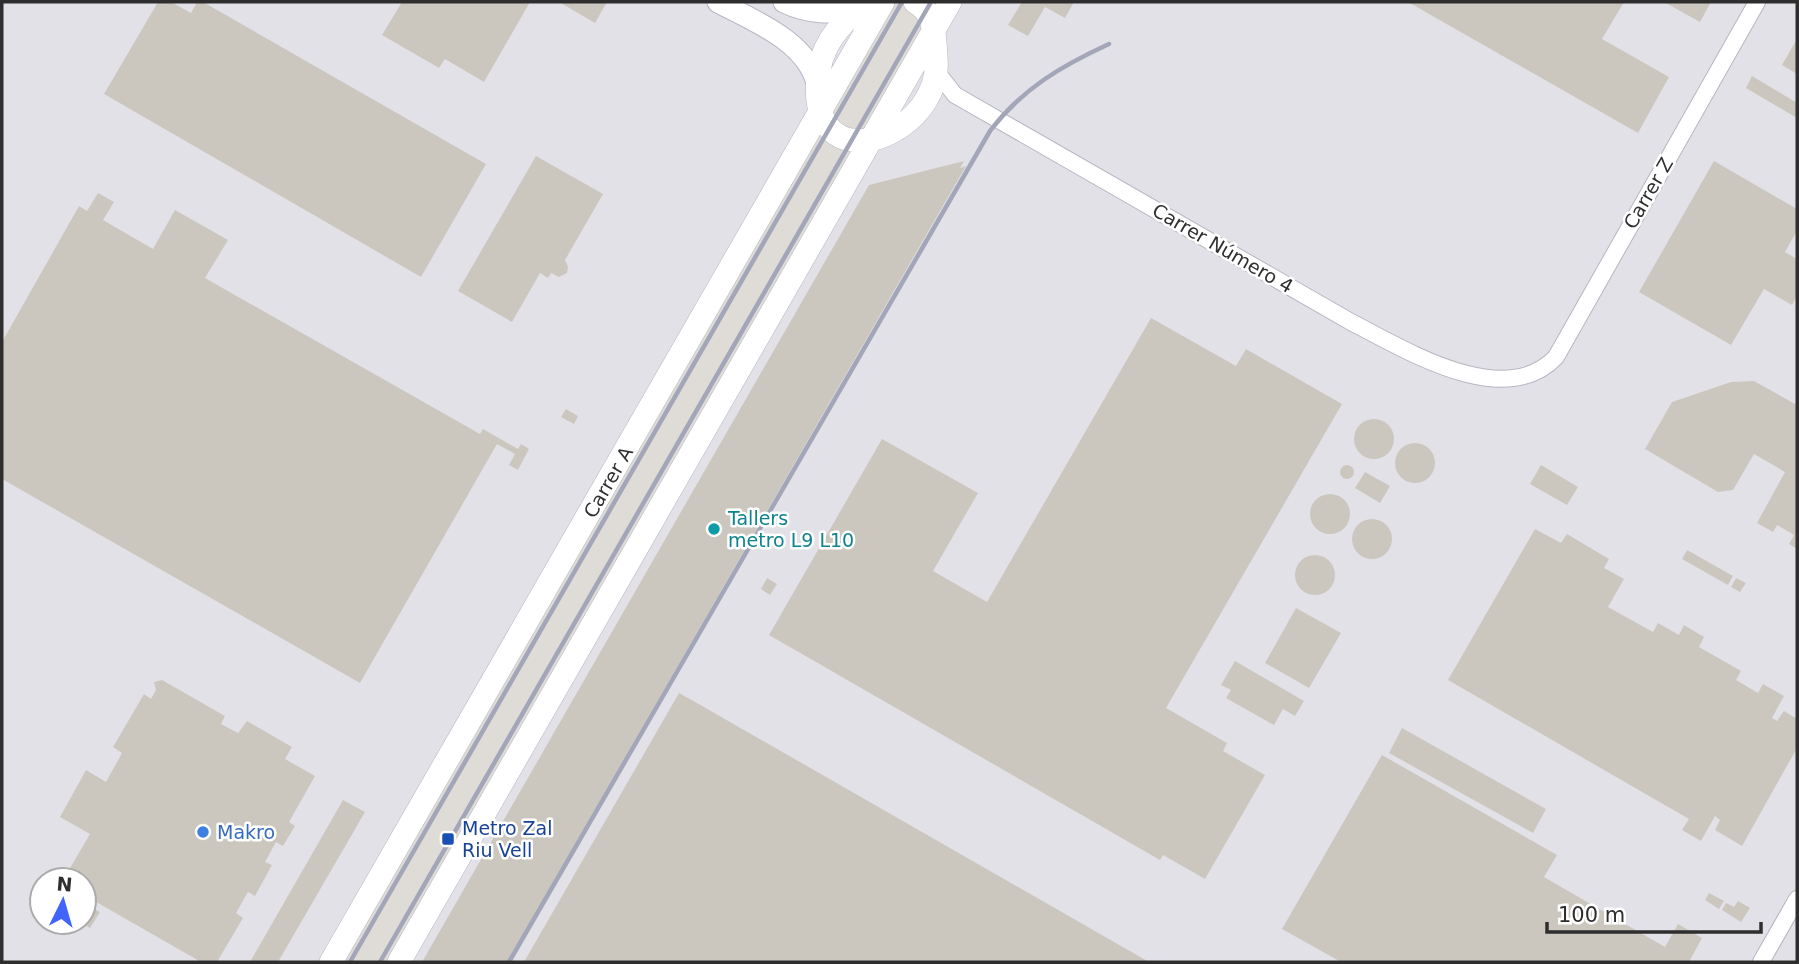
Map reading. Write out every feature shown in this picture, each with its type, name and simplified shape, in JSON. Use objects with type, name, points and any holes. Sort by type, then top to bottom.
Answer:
[{"type":"main road","name":"Carrer A","points":[[331,962],[883,2]]},
{"type":"main road","points":[[866,5],[832,36],[820,65],[817,83],[819,112],[824,124],[839,137],[858,141],[873,139],[895,129],[920,107],[928,96],[936,71],[934,29],[930,15],[915,2]]},
{"type":"main road","points":[[399,962],[950,2]]},
{"type":"street","points":[[718,2],[794,47],[812,66],[817,83]]},
{"type":"street","points":[[784,2],[825,13],[866,5]]},
{"type":"street","name":"Carrer Z","points":[[1529,376],[1549,364],[1556,356],[1757,2]]},
{"type":"street","name":"Carrer Número 4","points":[[936,71],[955,94],[1351,322],[1449,368],[1501,379],[1529,376]]},
{"type":"street","points":[[1761,962],[1797,899]]},
{"type":"shaded area","points":[[2,2],[907,2],[355,962],[2,962]]},
{"type":"shaded area","points":[[895,2],[938,2],[388,962],[343,962]]},
{"type":"shaded area","points":[[926,2],[1797,2],[1797,962],[374,962]]},
{"type":"building","points":[[158,2],[171,2],[191,13],[197,2],[203,2],[486,164],[421,277],[104,94]]},
{"type":"building","points":[[402,2],[530,2],[484,82],[445,59],[439,68],[382,35]]},
{"type":"building","points":[[559,2],[607,2],[595,23]]},
{"type":"building","points":[[1022,2],[1074,2],[1065,18],[1045,7],[1028,36],[1008,25]]},
{"type":"building","points":[[1408,2],[1624,2],[1602,39],[1669,77],[1638,133]]},
{"type":"building","points":[[1664,2],[1711,2],[1700,22]]},
{"type":"building","points":[[1797,39],[1797,74],[1782,65]]},
{"type":"building","points":[[1752,76],[1797,103],[1797,118],[1746,88]]},
{"type":"building","points":[[536,156],[603,194],[565,260],[567,273],[559,277],[551,273],[548,278],[540,273],[512,322],[458,291]]},
{"type":"building","name":"Tallers metro L9 L10","points":[[964,161],[960,168],[966,166],[507,962],[422,962],[869,185]]},
{"type":"building","points":[[1714,161],[1797,209],[1797,231],[1785,252],[1797,259],[1797,295],[1792,305],[1764,289],[1731,345],[1639,292]]},
{"type":"building","points":[[98,193],[114,202],[103,220],[153,249],[175,210],[228,240],[205,278],[480,434],[483,429],[518,449],[521,444],[529,449],[518,470],[509,465],[515,454],[497,444],[360,683],[2,479],[2,342],[79,206],[87,211]]},
{"type":"building","points":[[1151,318],[1236,366],[1246,349],[1342,404],[1166,708],[1227,743],[1223,751],[1265,775],[1205,879],[1163,855],[1160,860],[769,635],[882,439],[978,493],[933,571],[987,602]]},
{"type":"building","points":[[1754,381],[1797,405],[1797,549],[1789,544],[1794,535],[1777,525],[1773,532],[1757,523],[1785,472],[1754,454],[1733,490],[1718,492],[1645,449],[1672,402],[1731,382]]},
{"type":"building","points":[[566,409],[578,416],[574,424],[561,417]]},
{"type":"building","points":[[1374,419],[1382,420],[1388,425],[1393,431],[1393,447],[1388,453],[1382,458],[1374,459],[1366,458],[1360,453],[1355,447],[1354,439],[1355,431],[1360,425],[1366,420]]},
{"type":"building","points":[[1415,443],[1423,444],[1429,449],[1434,455],[1434,471],[1429,477],[1423,482],[1415,483],[1407,482],[1401,477],[1396,471],[1395,463],[1396,455],[1401,449],[1407,444]]},
{"type":"building","points":[[1347,465],[1352,467],[1352,477],[1347,479],[1342,477],[1340,472],[1342,467]]},
{"type":"building","points":[[1541,465],[1578,487],[1567,505],[1530,484]]},
{"type":"building","points":[[1365,472],[1390,486],[1380,503],[1355,488]]},
{"type":"building","points":[[1330,494],[1338,495],[1344,500],[1349,506],[1349,522],[1344,528],[1338,533],[1330,534],[1322,533],[1316,528],[1311,522],[1310,514],[1311,506],[1316,500],[1322,495]]},
{"type":"building","points":[[1372,519],[1380,520],[1386,525],[1391,531],[1391,547],[1386,553],[1380,558],[1372,559],[1364,558],[1358,553],[1353,547],[1352,539],[1353,531],[1358,525],[1364,520]]},
{"type":"building","points":[[1535,529],[1561,543],[1567,534],[1609,559],[1604,568],[1624,579],[1608,607],[1653,632],[1658,623],[1679,635],[1684,625],[1704,637],[1699,647],[1741,671],[1736,680],[1758,693],[1763,684],[1784,696],[1772,718],[1777,721],[1784,711],[1797,719],[1797,748],[1742,846],[1715,830],[1720,820],[1715,816],[1701,841],[1682,830],[1689,819],[1448,680]]},
{"type":"building","points":[[1687,550],[1733,576],[1728,585],[1682,559]]},
{"type":"building","points":[[1315,555],[1323,556],[1329,561],[1334,567],[1334,583],[1329,589],[1323,594],[1315,595],[1307,594],[1301,589],[1296,583],[1295,575],[1296,567],[1301,561],[1307,556]]},
{"type":"building","points":[[767,578],[777,584],[770,595],[761,589]]},
{"type":"building","points":[[1736,578],[1746,583],[1740,592],[1731,587]]},
{"type":"building","points":[[1296,608],[1341,633],[1309,688],[1265,663]]},
{"type":"building","points":[[1235,661],[1304,701],[1295,716],[1283,709],[1274,725],[1226,698],[1231,690],[1221,685]]},
{"type":"building","points":[[162,680],[225,716],[221,724],[238,733],[247,721],[292,747],[285,759],[315,776],[289,822],[295,826],[283,846],[276,842],[265,862],[272,865],[255,896],[248,892],[236,913],[243,918],[217,962],[201,962],[98,903],[98,866],[71,866],[90,834],[60,817],[86,770],[106,782],[122,753],[113,747],[144,694],[151,699],[156,690],[154,682]]},
{"type":"building","points":[[679,693],[690,699],[1149,962],[524,962]]},
{"type":"building","points":[[1402,728],[1546,809],[1533,833],[1389,753]]},
{"type":"building","points":[[1382,755],[1557,855],[1544,877],[1665,947],[1678,924],[1702,938],[1689,962],[1341,962],[1282,929]]},
{"type":"building","points":[[343,800],[365,812],[278,962],[250,962]]},
{"type":"building","points":[[1709,893],[1724,901],[1719,909],[1705,900]]},
{"type":"building","points":[[1738,901],[1750,908],[1741,922],[1722,910],[1726,903],[1734,907]]},
{"type":"railway","points":[[350,962],[902,2]]},
{"type":"railway","points":[[380,962],[931,2]]},
{"type":"railway","points":[[509,962],[990,131],[1015,103],[1044,80],[1109,44]]},
{"type":"place","name":"Tallers metro L9 L10","points":[[714,529]]},
{"type":"place","name":"Makro","points":[[203,832]]},
{"type":"place","name":"Metro Zal Riu Vell","points":[[448,839]]}]
